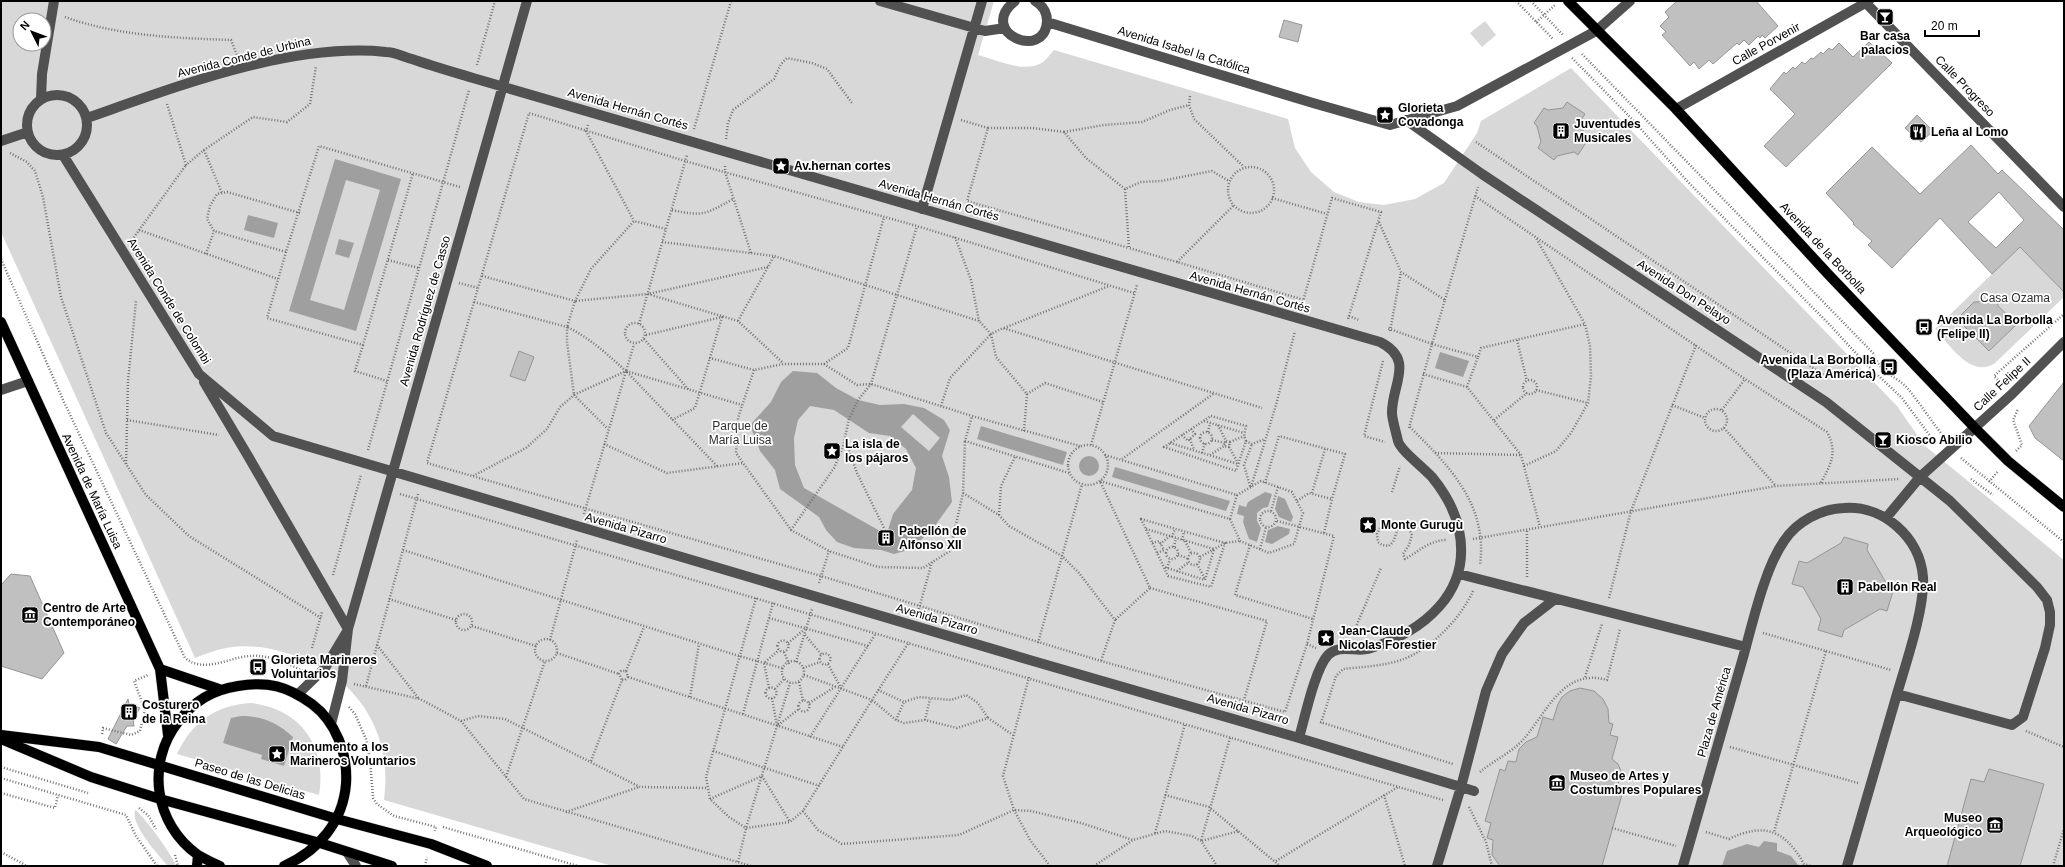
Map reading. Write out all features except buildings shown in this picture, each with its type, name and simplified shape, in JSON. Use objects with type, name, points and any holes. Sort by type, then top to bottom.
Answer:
[{"type":"main road","name":"Avenida de la Borbolla","points":[[1568,1],[1596,31],[1676,109],[1828,274],[1974,427],[2008,461],[2064,507]]},
{"type":"main road","name":"Avenida de María Luisa","points":[[1,322],[160,670],[168,735]]},
{"type":"main road","points":[[160,670],[219,689]]},
{"type":"main road","points":[[220,866],[198,855],[181,840],[168,820],[160,799],[158,788],[159,764],[168,735],[190,707],[219,689],[258,683],[279,686],[298,694],[316,707],[331,724],[342,746],[347,771],[345,796],[337,819],[320,843],[304,857],[284,866]]},
{"type":"main road","name":"Paseo de las Delicias","points":[[1,735],[99,747],[337,819],[431,844],[487,866]]},
{"type":"main road","points":[[1,739],[91,777],[160,799],[320,843],[392,866]]},
{"type":"main road","points":[[197,866],[198,855]]},
{"type":"street","name":"Avenida Rodríguez de Casso","points":[[348,629],[527,1]]},
{"type":"street","points":[[880,1],[985,31],[1005,28]]},
{"type":"street","points":[[922,209],[982,1]]},
{"type":"street","points":[[1015,1],[1005,13],[1003,21],[1005,28],[1014,39],[1028,42],[1041,35],[1047,22],[1044,10],[1036,1]]},
{"type":"street","points":[[1406,120],[1457,106],[1596,31],[1630,1]]},
{"type":"street","name":"Calle Porvenir","points":[[1676,109],[1866,2]]},
{"type":"street","name":"Calle Progreso","points":[[1866,2],[2064,207]]},
{"type":"street","points":[[41,99],[42,74],[53,5]]},
{"type":"street","name":"Avenida Isabel la Católica","points":[[1047,22],[1390,125],[1406,120]]},
{"type":"street","name":"Avenida Conde de Urbina","points":[[87,118],[162,92],[242,69],[318,52],[346,50],[388,52],[503,86]]},
{"type":"street","name":"Avenida Hernán Cortés","points":[[503,86],[1380,342],[1392,348],[1399,359],[1399,373],[1392,414],[1399,446],[1404,449],[1444,492],[1453,510],[1461,541],[1459,574]]},
{"type":"street","points":[[52,95],[63,95],[74,100],[82,108],[87,118],[85,137],[72,151],[63,154],[54,155],[37,148],[28,132],[27,122],[29,113],[41,99],[52,95]]},
{"type":"street","name":"Avenida Don Pelayo","points":[[1406,120],[1482,174],[1826,402],[1950,501],[2037,587],[2047,600],[2050,612],[2045,648],[2023,717],[2012,725]]},
{"type":"street","points":[[1,141],[28,132]]},
{"type":"street","name":"Avenida Conde de Colombi","points":[[63,154],[199,374],[273,436],[393,472]]},
{"type":"street","name":"Calle Felipe II","points":[[1920,477],[1939,458],[2012,394],[2064,342]]},
{"type":"street","points":[[199,374],[348,629],[340,694],[331,724]]},
{"type":"street","points":[[1,390],[28,382]]},
{"type":"street","name":"Avenida Pizarro","points":[[393,472],[1299,738],[1474,791]]},
{"type":"street","points":[[1886,518],[1920,477]]},
{"type":"street","name":"Plaza de América","points":[[1683,866],[1771,565],[1785,538],[1805,520],[1818,514],[1845,507],[1873,512],[1886,518],[1907,536],[1917,554],[1923,574],[1921,603],[1903,673]]},
{"type":"street","points":[[1299,738],[1321,666],[1329,654],[1347,648],[1366,649],[1408,633],[1429,618],[1448,596],[1459,574],[1746,647]]},
{"type":"street","points":[[1437,866],[1461,787],[1486,692],[1502,654],[1524,623],[1555,599]]},
{"type":"street","points":[[298,694],[325,668],[348,629]]},
{"type":"street","points":[[1847,866],[1903,673]]},
{"type":"street","points":[[1897,694],[2012,725]]},
{"type":"street","points":[[347,852],[356,866]]},
{"type":"path","points":[[312,648],[495,1]]},
{"type":"path","points":[[639,324],[731,1]]},
{"type":"path","points":[[1516,1],[1632,119],[1690,183],[1828,322],[1865,363],[1902,398],[1938,447]]},
{"type":"path","points":[[1531,1],[1564,36]]},
{"type":"path","points":[[1536,22],[1559,1]]},
{"type":"path","points":[[53,5],[66,18],[130,33],[159,38],[231,40],[242,69]]},
{"type":"path","points":[[123,252],[186,165],[204,150],[254,117],[286,122],[310,104],[318,52]]},
{"type":"path","points":[[751,253],[725,172],[725,151],[728,123],[734,110],[774,79],[781,64],[787,58],[812,63],[828,69],[852,103]]},
{"type":"path","points":[[1595,68],[1873,353],[1877,364],[1889,375],[1908,388],[1945,439]]},
{"type":"path","points":[[162,92],[186,165]]},
{"type":"path","points":[[1190,96],[1189,105],[1194,119],[1244,167]]},
{"type":"path","points":[[949,116],[988,128],[1033,128],[1064,132],[1104,125],[1142,122],[1170,110],[1189,105]]},
{"type":"path","points":[[366,686],[426,463],[529,113],[685,161],[917,226],[1134,293]]},
{"type":"path","points":[[593,113],[586,131],[634,221],[666,229]]},
{"type":"path","points":[[988,128],[967,201],[1304,300]]},
{"type":"path","points":[[1064,132],[1086,158],[1125,189],[1129,248]]},
{"type":"path","points":[[1476,142],[1825,376]]},
{"type":"path","points":[[363,345],[267,318],[286,252],[300,213],[319,146],[473,191]]},
{"type":"path","points":[[204,150],[222,193]]},
{"type":"path","points":[[8,152],[27,162],[35,171],[43,197],[61,297],[106,433],[146,495],[189,536],[321,618]]},
{"type":"path","points":[[1244,167],[1254,167],[1264,170],[1271,178],[1274,188],[1272,198],[1267,206],[1255,212],[1241,211],[1233,206],[1227,190],[1229,181],[1235,172],[1244,167]]},
{"type":"path","points":[[1125,189],[1141,182],[1161,181],[1212,172],[1229,181]]},
{"type":"path","points":[[387,381],[355,371],[413,173]]},
{"type":"path","points":[[1392,492],[1423,374],[1482,174]]},
{"type":"path","points":[[286,252],[214,231],[207,219],[210,206],[217,194],[227,192],[244,195],[300,213]]},
{"type":"path","points":[[1475,196],[1745,379],[1827,432],[1832,442],[1833,453],[1828,470],[1820,484]]},
{"type":"path","points":[[1272,198],[1328,214]]},
{"type":"path","points":[[1251,487],[1266,439],[1332,198],[1381,212],[1360,278],[1345,333]]},
{"type":"path","points":[[672,210],[695,215],[710,212],[734,199]]},
{"type":"path","points":[[1177,262],[1233,206]]},
{"type":"path","points":[[791,530],[834,468],[845,439],[849,420],[858,400],[871,384],[922,209]]},
{"type":"path","points":[[824,364],[848,348],[884,217]]},
{"type":"path","points":[[608,430],[574,394],[567,342],[567,327],[575,301],[591,268],[634,221]]},
{"type":"path","points":[[1379,222],[1401,272],[1445,300]]},
{"type":"path","points":[[139,230],[278,279]]},
{"type":"path","points":[[206,254],[214,231]]},
{"type":"path","points":[[955,238],[971,280],[980,321],[991,334],[996,357],[1027,394],[1024,431]]},
{"type":"path","points":[[1524,466],[1556,452],[1571,433],[1588,403],[1591,376],[1590,346],[1584,324],[1536,238]]},
{"type":"path","points":[[662,242],[774,256],[980,321]]},
{"type":"path","points":[[738,322],[774,256]]},
{"type":"path","points":[[1,259],[64,402],[185,658],[192,663],[202,666],[251,656],[268,658],[316,677]]},
{"type":"path","points":[[388,260],[419,268]]},
{"type":"path","points":[[482,276],[575,301],[648,294],[769,267]]},
{"type":"path","points":[[1390,329],[1401,272]]},
{"type":"path","points":[[1091,445],[1140,273]]},
{"type":"path","points":[[126,464],[128,381],[139,277]]},
{"type":"path","points":[[448,280],[478,288]]},
{"type":"path","points":[[941,406],[950,378],[991,334],[1109,286]]},
{"type":"path","points":[[648,294],[738,322],[783,364]]},
{"type":"path","points":[[474,302],[567,327],[582,334],[626,371],[717,466]]},
{"type":"path","points":[[2001,383],[1994,376],[2064,314]]},
{"type":"path","points":[[1349,316],[1363,321]]},
{"type":"path","points":[[646,335],[722,317]]},
{"type":"path","points":[[672,420],[695,408],[722,317]]},
{"type":"path","points":[[634,323],[639,324],[644,327],[646,335],[639,343],[634,344],[627,340],[626,331],[629,325],[634,323]]},
{"type":"path","points":[[1467,387],[1481,348],[1584,324]]},
{"type":"path","points":[[1383,327],[1432,344],[1478,357]]},
{"type":"path","points":[[1003,328],[1114,364],[1262,408]]},
{"type":"path","points":[[644,339],[689,390]]},
{"type":"path","points":[[1517,340],[1527,381],[1524,386],[1527,393]]},
{"type":"path","points":[[550,640],[580,527],[634,344]]},
{"type":"path","points":[[1585,677],[1606,612],[1631,511],[1696,346]]},
{"type":"path","points":[[710,358],[754,370],[783,364],[824,364],[857,385],[871,384],[1024,431],[1080,446],[1091,445],[1098,447],[1105,455],[1108,467],[1106,474],[1100,481],[1091,485],[1082,484],[1073,479],[1070,473],[1068,465],[1069,457],[1080,446]]},
{"type":"path","points":[[754,370],[738,418],[736,453],[791,530],[829,551],[878,566],[923,568],[950,552],[963,493],[965,441],[972,416]]},
{"type":"path","points":[[473,476],[526,448],[547,429],[560,407],[574,394],[626,371],[742,405]]},
{"type":"path","points":[[1423,374],[1467,387],[1521,455],[1540,527]]},
{"type":"path","points":[[1722,410],[1745,379]]},
{"type":"path","points":[[1527,381],[1535,383],[1536,390]]},
{"type":"path","points":[[1027,394],[1045,383],[1103,402]]},
{"type":"path","points":[[1536,390],[1588,403]]},
{"type":"path","points":[[1494,420],[1527,393],[1532,394],[1536,390]]},
{"type":"path","points":[[1122,460],[1213,394]]},
{"type":"path","points":[[1672,405],[1705,418]]},
{"type":"path","points":[[2019,407],[2013,420],[2022,445]]},
{"type":"path","points":[[1711,410],[1722,410],[1728,420],[1724,428],[1719,431],[1712,430],[1706,426],[1705,418],[1711,410]]},
{"type":"path","points":[[1211,416],[1246,426],[1244,435],[1246,441],[1236,471],[1164,447],[1204,420],[1211,416]]},
{"type":"path","points":[[127,420],[237,438]]},
{"type":"path","points":[[1204,420],[1244,435]]},
{"type":"path","points":[[1208,432],[1210,423]]},
{"type":"path","points":[[1218,425],[1225,444]]},
{"type":"path","points":[[1321,723],[1336,676],[1343,669],[1403,659],[1426,646],[1467,604],[1478,579],[1482,553],[1472,502],[1460,482],[1436,453],[1410,427]]},
{"type":"path","points":[[1724,428],[1776,486]]},
{"type":"path","points":[[1192,429],[1195,434],[1194,435]]},
{"type":"path","points":[[1200,437],[1203,433],[1208,432]]},
{"type":"path","points":[[1208,432],[1212,435],[1212,440]]},
{"type":"path","points":[[1182,435],[1188,441],[1194,435]]},
{"type":"path","points":[[1194,435],[1200,437],[1202,442],[1205,443]]},
{"type":"path","points":[[1210,455],[1225,444],[1244,435]]},
{"type":"path","points":[[1265,483],[1279,436],[1345,454],[1324,533]]},
{"type":"path","points":[[845,439],[857,473],[885,530]]},
{"type":"path","points":[[1190,439],[1194,450]]},
{"type":"path","points":[[1246,441],[1252,444],[1266,439]]},
{"type":"path","points":[[1205,443],[1209,443],[1212,440],[1225,444],[1229,447],[1238,463]]},
{"type":"path","points":[[965,441],[1070,473]]},
{"type":"path","points":[[1229,447],[1230,442]]},
{"type":"path","points":[[1170,443],[1244,464]]},
{"type":"path","points":[[1202,453],[1205,443]]},
{"type":"path","points":[[604,444],[667,473],[743,462]]},
{"type":"path","points":[[1251,487],[1244,464],[1252,444]]},
{"type":"path","points":[[1312,493],[1325,449]]},
{"type":"path","points":[[1436,453],[1521,455]]},
{"type":"path","points":[[1105,455],[1237,495]]},
{"type":"path","points":[[999,515],[1001,486],[1015,456]]},
{"type":"path","points":[[426,463],[821,576],[1101,661],[1285,712],[1480,772]]},
{"type":"path","points":[[1979,474],[2064,542]]},
{"type":"path","points":[[1461,541],[1776,486],[1920,477]]},
{"type":"path","points":[[1971,479],[1993,495]]},
{"type":"path","points":[[1100,481],[1230,519]]},
{"type":"path","points":[[1100,481],[1150,588],[1267,621],[1244,700]]},
{"type":"path","points":[[1205,580],[1197,564],[1200,557],[1225,543],[1240,541],[1269,553],[1294,544],[1303,513],[1292,492],[1261,482],[1237,495],[1230,519],[1240,541]]},
{"type":"path","points":[[1050,866],[1030,840],[1014,810],[1003,776],[1028,678],[1082,484]]},
{"type":"path","points":[[1271,511],[1278,487]]},
{"type":"path","points":[[388,490],[1469,807]]},
{"type":"path","points":[[963,493],[999,515],[1009,526],[1062,556],[1079,573],[1115,620]]},
{"type":"path","points":[[1296,501],[1309,493],[1332,499]]},
{"type":"path","points":[[1266,527],[1260,522],[1260,516],[1266,511],[1271,511]]},
{"type":"path","points":[[1266,527],[1274,525],[1276,521],[1276,516],[1271,511]]},
{"type":"path","points":[[1141,519],[1184,532],[1225,543],[1211,587],[1168,576],[1166,568],[1141,519]]},
{"type":"path","points":[[1276,521],[1298,528],[1334,536],[1313,619],[1285,712]]},
{"type":"path","points":[[1380,528],[1377,534],[1378,542],[1382,545],[1389,546],[1393,542],[1400,524],[1406,525],[1412,535],[1410,545],[1402,554],[1405,559],[1424,547],[1443,540]]},
{"type":"path","points":[[1260,549],[1266,527]]},
{"type":"path","points":[[1146,529],[1214,549]]},
{"type":"path","points":[[1160,544],[1171,537],[1175,529]]},
{"type":"path","points":[[1527,529],[1527,592]]},
{"type":"path","points":[[1184,532],[1183,540],[1191,553]]},
{"type":"path","points":[[1174,547],[1176,538]]},
{"type":"path","points":[[1152,543],[1159,542],[1165,550],[1167,557],[1170,559]]},
{"type":"path","points":[[1250,545],[1236,595],[1313,619]]},
{"type":"path","points":[[1157,553],[1174,547]]},
{"type":"path","points":[[1174,547],[1178,550],[1178,554],[1187,558]]},
{"type":"path","points":[[1205,580],[1214,549]]},
{"type":"path","points":[[403,550],[644,627],[782,668]]},
{"type":"path","points":[[1191,553],[1196,553],[1200,557]]},
{"type":"path","points":[[1188,563],[1187,558],[1191,553]]},
{"type":"path","points":[[1166,568],[1170,559],[1174,559],[1178,554]]},
{"type":"path","points":[[756,598],[706,777],[710,799],[729,817],[746,828],[790,822],[803,811],[908,643],[920,607],[932,562]]},
{"type":"path","points":[[1176,571],[1188,563]]},
{"type":"path","points":[[1188,563],[1192,565],[1197,564]]},
{"type":"path","points":[[1166,568],[1205,580]]},
{"type":"path","points":[[1347,648],[1381,568]]},
{"type":"path","points":[[1101,661],[1115,620],[1150,588]]},
{"type":"path","points":[[389,599],[456,620]]},
{"type":"path","points":[[743,714],[773,603]]},
{"type":"path","points":[[467,614],[472,619],[472,626],[467,630],[461,630],[457,626],[456,620],[460,615],[467,614]]},
{"type":"path","points":[[1492,866],[1486,842],[1469,807],[1480,772],[1505,756],[1522,741],[1560,693],[1572,683],[1585,677],[1594,676],[1607,680],[1623,616]]},
{"type":"path","points":[[769,618],[868,646]]},
{"type":"path","points":[[472,626],[536,646]]},
{"type":"path","points":[[628,677],[626,671],[644,627]]},
{"type":"path","points":[[784,652],[788,648],[788,643],[806,628]]},
{"type":"path","points":[[1751,630],[1903,673]]},
{"type":"path","points":[[810,737],[876,633]]},
{"type":"path","points":[[804,634],[822,655],[825,654],[829,656],[831,661],[828,664]]},
{"type":"path","points":[[542,640],[550,640],[556,645],[557,653],[550,661],[545,661],[538,658],[535,650],[536,646],[542,640]]},
{"type":"path","points":[[779,650],[777,647],[779,642],[784,641],[788,643]]},
{"type":"path","points":[[690,697],[699,644]]},
{"type":"path","points":[[377,645],[420,699]]},
{"type":"path","points":[[764,663],[779,650]]},
{"type":"path","points":[[779,650],[784,652],[788,663]]},
{"type":"path","points":[[1774,832],[1826,651]]},
{"type":"path","points":[[557,653],[619,674],[622,680],[591,761]]},
{"type":"path","points":[[820,662],[822,655]]},
{"type":"path","points":[[179,661],[185,658]]},
{"type":"path","points":[[506,777],[545,661]]},
{"type":"path","points":[[782,668],[788,663],[796,662],[803,668],[804,675],[799,682],[803,701]]},
{"type":"path","points":[[803,668],[820,662],[828,664]]},
{"type":"path","points":[[764,663],[769,688],[765,693],[768,698],[772,698]]},
{"type":"path","points":[[828,664],[841,689]]},
{"type":"path","points":[[782,668],[782,676],[784,679],[790,683],[799,682]]},
{"type":"path","points":[[619,674],[621,671],[626,671]]},
{"type":"path","points":[[804,675],[872,700],[896,720],[904,723],[925,720],[957,728],[988,718]]},
{"type":"path","points":[[628,677],[843,747]]},
{"type":"path","points":[[622,680],[626,680],[628,677]]},
{"type":"path","points":[[103,728],[131,735],[140,731],[145,710],[134,681],[139,679]]},
{"type":"path","points":[[772,698],[776,694],[775,689],[784,679]]},
{"type":"path","points":[[342,682],[366,686],[420,699],[461,721],[524,799],[751,866]]},
{"type":"path","points":[[738,862],[746,828],[790,683]]},
{"type":"path","points":[[809,703],[835,687]]},
{"type":"path","points":[[769,688],[775,689]]},
{"type":"path","points":[[878,690],[904,702],[919,697],[951,700],[966,695],[978,703],[988,718],[1013,735]]},
{"type":"path","points":[[340,694],[355,714],[366,739],[370,759],[373,798],[378,804],[394,816],[436,827]]},
{"type":"path","points":[[772,698],[777,726]]},
{"type":"path","points":[[925,720],[930,699]]},
{"type":"path","points":[[803,701],[809,703]]},
{"type":"path","points":[[800,709],[799,704],[803,701]]},
{"type":"path","points":[[896,720],[904,702]]},
{"type":"path","points":[[800,709],[802,712],[807,711],[809,708],[809,703]]},
{"type":"path","points":[[777,726],[800,709]]},
{"type":"path","points":[[461,721],[478,716],[505,719],[640,787]]},
{"type":"path","points":[[1155,832],[1185,724]]},
{"type":"path","points":[[2012,725],[2064,747]]},
{"type":"path","points":[[1216,866],[1201,841],[1230,738]]},
{"type":"path","points":[[1718,743],[1870,786]]},
{"type":"path","points":[[713,751],[820,786]]},
{"type":"path","points":[[1,767],[93,794]]},
{"type":"path","points":[[710,799],[762,776]]},
{"type":"path","points":[[762,776],[790,822]]},
{"type":"path","points":[[1,778],[126,814],[136,836],[157,866]]},
{"type":"path","points":[[566,812],[640,787],[708,788]]},
{"type":"path","points":[[1276,861],[1398,787]]},
{"type":"path","points":[[1,793],[55,808],[58,795]]},
{"type":"path","points":[[1165,795],[1210,807],[1276,861],[1280,866]]},
{"type":"path","points":[[1384,795],[1405,866]]},
{"type":"path","points":[[133,806],[141,809],[148,815],[157,832]]},
{"type":"path","points":[[803,811],[818,830],[842,844],[959,835],[1014,810],[1030,811],[1082,823],[1133,840]]},
{"type":"path","points":[[443,827],[578,866]]},
{"type":"path","points":[[1612,828],[1688,850]]},
{"type":"path","points":[[1717,836],[1729,839],[1744,832],[1759,829],[1774,832],[1787,839],[1796,848],[1804,864],[1811,866]]},
{"type":"path","points":[[2053,866],[2064,829]]},
{"type":"path","points":[[1094,866],[1133,840],[1155,832],[1165,830],[1180,833],[1201,841],[1239,831]]},
{"type":"path","points":[[1,852],[27,866]]},
{"type":"path","points":[[172,852],[178,860],[178,866]]},
{"type":"green space","name":"Parque de María Luisa","points":[[1,1],[994,1],[978,55],[1002,63],[1028,67],[1043,62],[1054,50],[1288,119],[1295,148],[1311,172],[1334,192],[1359,202],[1384,205],[1415,199],[1444,183],[1477,133],[1481,121],[1571,68],[1897,406],[1924,445],[2064,560],[2064,866],[612,866],[384,800],[385,769],[382,748],[375,728],[366,710],[354,694],[339,680],[322,668],[303,659],[263,647],[233,647],[218,650],[195,658],[1,232]]},
{"type":"green space","points":[[1485,21],[1496,35],[1482,47],[1470,33]]},
{"type":"green space","name":"Casa Ozama","points":[[2020,247],[2064,292],[2064,297],[1995,363],[1986,367],[1978,367],[1969,363],[1954,351],[1935,329]]},
{"type":"green space","points":[[251,703],[269,707],[284,713],[297,722],[307,733],[314,746],[319,761],[319,795],[177,754],[190,733],[206,717],[227,707]]},
{"type":"green space","points":[[135,810],[158,836],[176,866],[167,865],[151,847],[137,824]]},
{"type":"shaded area","points":[[335,159],[401,179],[356,331],[289,311]],"holes":[[[346,180],[380,190],[344,310],[310,300]]]},
{"type":"shaded area","points":[[248,215],[278,223],[274,238],[244,230]]},
{"type":"shaded area","points":[[339,239],[354,243],[349,258],[335,254]]},
{"type":"shaded area","points":[[1440,352],[1469,361],[1463,377],[1435,368]]},
{"type":"shaded area","points":[[793,371],[817,373],[836,388],[858,400],[880,405],[904,404],[924,408],[944,420],[950,430],[942,456],[949,477],[952,502],[934,527],[912,549],[894,554],[881,550],[854,548],[837,542],[826,530],[819,517],[780,489],[775,470],[760,451],[750,425],[771,402],[781,382]],"holes":[[[810,406],[834,410],[869,433],[890,436],[906,449],[916,468],[912,490],[893,514],[888,530],[880,531],[804,488],[795,465],[794,438],[798,420]],[[913,414],[940,438],[929,451],[901,427]]]},
{"type":"shaded area","points":[[981,426],[1067,452],[1063,465],[977,439]]},
{"type":"shaded area","points":[[1089,456],[1096,459],[1099,466],[1096,473],[1089,476],[1082,473],[1079,466],[1082,459]]},
{"type":"shaded area","points":[[1115,467],[1230,501],[1226,511],[1112,477]]},
{"type":"shaded area","points":[[1265,492],[1272,494],[1268,507],[1263,508],[1257,513],[1257,521],[1261,528],[1257,542],[1249,539],[1243,522],[1244,516],[1237,514],[1239,505],[1246,507],[1248,502]]},
{"type":"shaded area","points":[[1278,496],[1285,499],[1293,517],[1291,522],[1279,517],[1275,509]]},
{"type":"shaded area","points":[[1278,526],[1290,529],[1289,534],[1272,544],[1265,542],[1268,530]]},
{"type":"shaded area","points":[[241,716],[256,717],[270,721],[293,737],[284,766],[261,759],[262,755],[223,743],[231,718]]},
{"type":"shaded area","points":[[1764,841],[1777,843],[1777,851],[1791,856],[1799,866],[1722,866],[1727,851],[1747,844],[1759,847]]},
{"type":"place","name":"Bar casa palacios","points":[[1885,17]]},
{"type":"place","name":"Glorieta Covadonga","points":[[1385,115]]},
{"type":"place","name":"Juventudes Musicales","points":[[1561,131]]},
{"type":"place","name":"Leña al Lomo","points":[[1918,132]]},
{"type":"place","name":"Av.hernan cortes","points":[[781,166]]},
{"type":"place","name":"Avenida La Borbolla (Felipe II)","points":[[1924,327]]},
{"type":"place","name":"Avenida La Borbolla (Plaza América)","points":[[1889,367]]},
{"type":"place","name":"Kiosco Abilio","points":[[1883,440]]},
{"type":"place","name":"La isla de los pájaros","points":[[832,451]]},
{"type":"place","name":"Monte Gurugù","points":[[1368,525]]},
{"type":"place","name":"Pabellón de Alfonso XII","points":[[886,538]]},
{"type":"place","name":"Pabellón Real","points":[[1845,587]]},
{"type":"place","name":"Centro de Arte Contemporáneo","points":[[30,615]]},
{"type":"place","name":"Jean-Claude Nicolas Forestier","points":[[1326,638]]},
{"type":"place","name":"Glorieta Marineros Voluntarios","points":[[258,667]]},
{"type":"place","name":"Costurero de la Reina","points":[[129,712]]},
{"type":"place","name":"Monumento a los Marineros Voluntarios","points":[[277,754]]},
{"type":"place","name":"Museo de Artes y Costumbres Populares","points":[[1557,783]]},
{"type":"place","name":"Museo Arqueológico","points":[[1995,825]]}]
